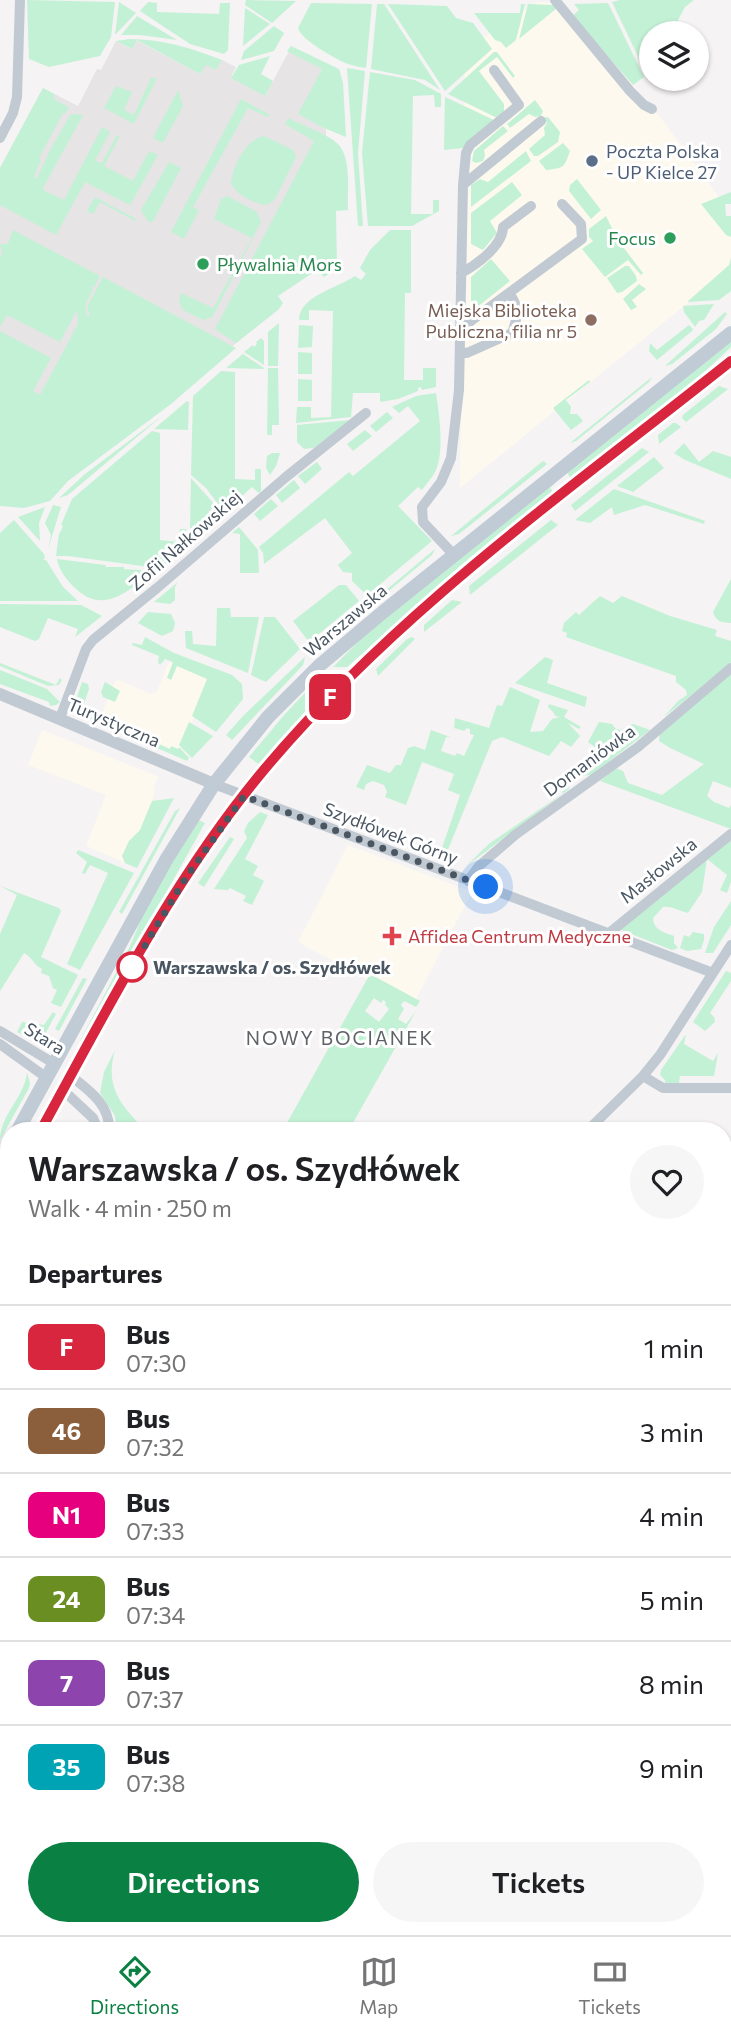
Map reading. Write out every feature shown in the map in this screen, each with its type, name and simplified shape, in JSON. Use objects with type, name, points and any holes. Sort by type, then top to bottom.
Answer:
[{"type":"main road","name":"Warszawska","points":[[22,1122],[166,860],[214,783],[268,717],[320,665],[731,333]]},
{"type":"main road","points":[[45,1122],[119,988],[185,879],[244,796],[326,702],[405,625],[455,581],[731,361]]},
{"type":"street","points":[[0,138],[13,113],[17,97],[20,0]]},
{"type":"street","points":[[555,0],[630,91],[652,109]]},
{"type":"street","points":[[454,555],[424,522],[422,507],[441,482],[451,458],[459,390],[466,153],[470,145],[519,105],[494,70]]},
{"type":"street","points":[[463,185],[541,121]]},
{"type":"street","points":[[460,329],[582,239],[580,224],[562,204]]},
{"type":"street","points":[[461,272],[486,254],[503,235],[503,227],[531,206]]},
{"type":"street","points":[[460,352],[467,353],[512,333],[519,313],[509,293]]},
{"type":"street","name":"Zofii Nałkowskiej","points":[[60,718],[86,649],[93,640],[158,588],[286,477],[366,414]]},
{"type":"street","name":"Domaniówka","points":[[468,881],[479,866],[515,835],[638,747],[731,668]]},
{"type":"street","name":"Turystyczna","points":[[0,694],[214,783]]},
{"type":"street","name":"Szydłówek Górny","points":[[214,783],[713,973]]},
{"type":"street","name":"Masłowska","points":[[608,934],[731,834]]},
{"type":"street","points":[[596,1122],[643,1076],[681,1025],[731,945]]},
{"type":"street","name":"Stara","points":[[0,1031],[71,1076]]},
{"type":"street","name":"Stara","points":[[0,1044],[47,1078]]},
{"type":"street","points":[[71,1076],[101,1102],[109,1122]]},
{"type":"street","points":[[643,1076],[666,1088],[731,1088]]},
{"type":"street","points":[[47,1078],[63,1090],[94,1122]]},
{"type":"shaded area","points":[[537,2],[564,3],[664,122],[719,197],[731,236],[731,268],[460,488],[465,50]]},
{"type":"shaded area","points":[[136,40],[200,74],[206,64],[216,70],[222,60],[236,67],[231,77],[265,96],[289,51],[322,69],[326,137],[276,291],[279,309],[160,404],[0,502],[0,168],[43,88],[78,106],[97,69],[101,70],[116,41],[131,49]]},
{"type":"shaded area","points":[[169,662],[210,678],[178,756],[99,722],[116,679],[151,694],[157,691]]},
{"type":"shaded area","points":[[42,730],[159,777],[140,830],[129,841],[122,856],[125,863],[86,846],[106,795],[28,765]]},
{"type":"shaded area","points":[[348,845],[472,892],[413,1005],[298,942]]},
{"type":"green space","points":[[27,0],[115,2],[111,37],[100,56],[49,67],[29,59]]},
{"type":"green space","points":[[246,0],[296,1],[272,23],[245,5]]},
{"type":"green space","points":[[694,0],[685,7],[677,21],[639,21],[639,58],[612,2]]},
{"type":"green space","points":[[119,2],[136,13],[115,35]]},
{"type":"green space","points":[[148,2],[157,3],[157,12],[219,14],[220,3],[230,3],[228,50],[224,54],[190,44],[140,11]]},
{"type":"green space","points":[[311,3],[372,4],[366,68],[336,58],[300,33],[298,28]]},
{"type":"green space","points":[[608,3],[639,67],[639,81],[633,85],[572,16],[579,10],[574,4]]},
{"type":"green space","points":[[377,4],[384,4],[440,90],[425,80],[371,69]]},
{"type":"green space","points":[[388,4],[447,6],[456,18],[473,23],[492,49],[445,91]]},
{"type":"green space","points":[[521,4],[525,4],[516,40],[506,48],[495,40],[474,13],[520,13]]},
{"type":"green space","points":[[528,4],[554,5],[557,8],[519,39]]},
{"type":"green space","points":[[245,8],[270,24],[243,46]]},
{"type":"green space","points":[[137,16],[177,40],[121,35]]},
{"type":"green space","points":[[274,26],[284,33],[274,51],[241,60],[244,51]]},
{"type":"green space","points":[[129,39],[153,41],[176,45],[222,60],[216,70],[206,65],[200,74],[137,40],[132,49],[116,41]]},
{"type":"green space","points":[[291,46],[339,69],[343,83],[346,137],[298,114],[322,69],[287,51]]},
{"type":"green space","points":[[497,52],[515,76],[513,78],[497,57],[479,71],[504,104],[504,112],[497,118],[448,94]]},
{"type":"green space","points":[[270,56],[261,74],[273,81],[265,96],[231,78],[239,65]]},
{"type":"green space","points":[[347,68],[365,71],[358,153],[363,226],[358,226]]},
{"type":"green space","points":[[370,72],[415,80],[441,94],[441,107],[435,107],[434,95],[413,96],[411,214],[433,214],[433,200],[439,200],[439,211],[412,226],[368,226],[362,153]]},
{"type":"green space","points":[[151,78],[157,78],[134,124],[104,108],[116,86],[132,92],[124,110],[134,115]]},
{"type":"green space","points":[[43,88],[54,94],[55,100],[69,107],[65,114],[63,113],[39,158],[41,160],[34,177],[37,178],[71,114],[83,115],[43,188],[45,191],[64,200],[102,127],[110,132],[95,161],[102,163],[117,135],[120,136],[104,166],[133,181],[149,151],[158,155],[130,205],[85,182],[56,235],[0,205],[0,168]]},
{"type":"green space","points":[[178,90],[183,106],[163,143],[153,138]]},
{"type":"green space","points":[[445,97],[494,120],[463,148],[444,150]]},
{"type":"green space","points":[[241,99],[270,115],[268,117],[248,108],[193,207],[199,210],[184,239],[171,232]]},
{"type":"green space","points":[[535,100],[543,111],[541,116],[529,114],[510,128],[507,124]]},
{"type":"green space","points":[[548,117],[560,132],[558,142],[534,156],[529,149],[545,135],[544,128],[547,123],[543,118]]},
{"type":"green space","points":[[288,118],[334,140],[345,158],[348,210],[336,211],[337,269],[324,277],[317,270],[278,296],[283,303],[279,309],[236,343],[215,329],[314,141],[285,124]]},
{"type":"green space","points":[[503,126],[508,131],[484,150],[483,161],[472,161],[474,151]]},
{"type":"green space","points":[[264,136],[293,150],[296,157],[275,199],[267,205],[246,198],[231,183],[234,169],[246,148],[257,138]]},
{"type":"green space","points":[[563,143],[570,151],[565,164],[560,168],[546,170],[539,161]]},
{"type":"green space","points":[[526,151],[531,161],[471,207],[471,185],[480,179],[488,182]]},
{"type":"green space","points":[[169,162],[181,168],[152,223],[141,210]]},
{"type":"green space","points":[[577,179],[601,210],[591,219],[569,191],[570,185]]},
{"type":"green space","points":[[512,182],[522,195],[490,221],[497,233],[483,250],[471,244],[471,213]]},
{"type":"green space","points":[[731,192],[731,204],[725,204],[726,216],[731,216],[731,237],[726,235],[701,204]]},
{"type":"green space","points":[[227,196],[257,212],[261,222],[212,317],[203,320],[183,310],[179,301],[181,293],[213,308],[252,238],[214,219],[221,199]]},
{"type":"green space","points":[[95,197],[136,219],[135,221],[100,202],[93,214],[87,211]]},
{"type":"green space","points":[[606,216],[617,239],[643,273],[641,275],[628,260],[605,277],[582,249],[593,241],[589,237],[589,229]]},
{"type":"green space","points":[[13,230],[100,276],[94,287],[91,287],[93,289],[85,306],[88,318],[90,315],[87,307],[103,277],[236,348],[171,404],[68,481],[50,501],[24,508],[0,506],[0,331],[51,358],[33,391],[40,395],[78,324],[77,310],[60,342],[7,315],[0,327],[0,244],[8,244]]},
{"type":"green space","points":[[390,230],[411,230],[411,293],[405,293],[404,380],[423,380],[423,368],[436,368],[436,387],[422,390],[421,387],[418,391],[398,399],[380,402],[380,393],[353,393],[351,417],[296,423],[297,407],[311,407],[311,418],[331,417],[333,311],[309,310],[309,320],[299,320],[301,312],[305,305],[321,294],[355,276],[361,280],[366,274],[360,268],[370,250]]},
{"type":"green space","points":[[731,258],[731,291],[719,300],[687,302],[729,265]]},
{"type":"green space","points":[[491,259],[510,281],[471,312],[471,277]]},
{"type":"green space","points":[[629,266],[637,281],[617,293],[607,278]]},
{"type":"green space","points":[[639,284],[646,289],[632,300],[637,307],[631,310],[623,299]]},
{"type":"green space","points":[[714,304],[704,320],[699,321],[695,327],[684,312],[683,306]]},
{"type":"green space","points":[[725,312],[727,314],[716,329],[672,364],[665,366]]},
{"type":"green space","points":[[279,323],[278,366],[268,366],[268,332]]},
{"type":"green space","points":[[299,325],[313,326],[312,347],[298,348]]},
{"type":"green space","points":[[689,325],[692,331],[657,360],[649,351],[650,343],[657,350]]},
{"type":"green space","points":[[261,338],[264,341],[264,365],[244,352],[253,345],[254,347]]},
{"type":"green space","points":[[731,340],[731,347],[695,381],[560,489],[570,478],[567,472]]},
{"type":"green space","points":[[298,352],[312,353],[312,374],[298,374]]},
{"type":"green space","points":[[243,354],[264,368],[264,369],[226,368]]},
{"type":"green space","points":[[268,368],[278,368],[279,425],[272,425],[272,435],[267,435]]},
{"type":"green space","points":[[221,371],[235,372],[235,479],[255,480],[255,469],[261,469],[261,491],[259,493],[252,487],[224,512],[206,488],[191,475],[193,396]]},
{"type":"green space","points":[[652,377],[576,441],[570,443]]},
{"type":"green space","points":[[298,379],[312,380],[312,401],[298,401]]},
{"type":"green space","points":[[589,380],[590,382],[566,400],[571,407],[570,414],[577,414],[583,421],[571,430],[553,408]]},
{"type":"green space","points":[[719,386],[728,389],[686,422],[682,418],[683,415]]},
{"type":"green space","points":[[436,393],[440,433],[438,464],[422,490],[418,487],[398,506],[432,541],[367,595],[352,581],[352,573],[343,572],[338,565],[352,553],[325,518],[264,564],[263,553],[259,547],[349,472],[353,476],[420,421],[408,406],[399,413],[392,407],[416,396]]},
{"type":"green space","points":[[187,401],[188,430],[154,429]]},
{"type":"green space","points":[[387,412],[393,418],[376,432],[370,426]]},
{"type":"green space","points":[[162,416],[68,495],[59,498],[85,474]]},
{"type":"green space","points":[[350,420],[314,448],[304,449],[297,442],[297,425]]},
{"type":"green space","points":[[673,423],[681,427],[659,444],[658,435]]},
{"type":"green space","points":[[365,430],[372,436],[353,451],[347,444]]},
{"type":"green space","points":[[152,431],[160,433],[160,540],[179,542],[180,529],[186,529],[186,546],[165,565],[157,568],[56,556],[59,533],[63,526],[61,525],[72,499]]},
{"type":"green space","points":[[684,443],[699,462],[713,451],[731,457],[731,479],[674,453]]},
{"type":"green space","points":[[642,448],[649,452],[575,511],[571,505]]},
{"type":"green space","points":[[280,453],[270,475],[266,468],[267,456]]},
{"type":"green space","points":[[654,457],[664,468],[633,492],[617,486]]},
{"type":"green space","points":[[543,461],[547,464],[459,534],[451,536]]},
{"type":"green space","points":[[317,462],[322,469],[305,484],[298,476]]},
{"type":"green space","points":[[561,477],[550,488],[554,493],[478,553],[347,667],[333,667],[397,608]]},
{"type":"green space","points":[[191,478],[216,506],[208,512],[214,520],[204,528],[190,528]]},
{"type":"green space","points":[[294,480],[300,488],[282,503],[276,495]]},
{"type":"green space","points":[[614,489],[705,521],[704,524],[645,505],[614,515],[612,507],[590,523],[575,520]]},
{"type":"green space","points":[[271,499],[278,506],[260,521],[254,514]]},
{"type":"green space","points":[[53,505],[61,507],[48,549],[51,535],[45,523]]},
{"type":"green space","points":[[45,507],[39,523],[40,541],[18,517]]},
{"type":"green space","points":[[14,520],[44,554],[43,560],[46,560],[63,587],[78,601],[0,601],[0,533]]},
{"type":"green space","points":[[551,520],[558,525],[470,595],[469,586]]},
{"type":"green space","points":[[239,527],[258,550],[259,573],[240,573],[240,534],[232,533]]},
{"type":"green space","points":[[435,549],[432,555],[318,647]]},
{"type":"green space","points":[[57,559],[153,571],[115,597],[95,600],[71,584],[61,571]]},
{"type":"green space","points":[[731,579],[731,623],[719,621],[713,612]]},
{"type":"green space","points":[[178,582],[175,587],[175,600],[170,604],[154,602]]},
{"type":"green space","points":[[339,585],[346,585],[359,601],[309,642],[293,621]]},
{"type":"green space","points":[[600,596],[613,603],[622,596],[670,616],[717,630],[715,636],[731,641],[731,663],[664,717],[687,695],[686,690],[676,682],[676,676],[566,637],[567,633],[562,631],[564,623],[576,612],[579,615]]},
{"type":"green space","points":[[452,600],[462,602],[424,632],[424,625]]},
{"type":"green space","points":[[0,604],[81,605],[102,616],[75,637],[78,629],[48,618],[39,639],[35,641],[0,627]]},
{"type":"green space","points":[[217,608],[230,608],[231,617],[259,617],[248,673],[186,648],[185,631],[192,631],[193,644],[216,646]]},
{"type":"green space","points":[[148,612],[171,614],[175,623],[173,631],[162,636],[138,623]]},
{"type":"green space","points":[[264,617],[275,617],[300,649],[266,682],[251,675]]},
{"type":"green space","points":[[145,637],[174,653],[232,675],[242,684],[243,699],[216,732],[192,716],[207,679],[177,666],[171,680],[167,678],[173,662],[165,659],[160,665],[159,656],[132,645],[142,645]]},
{"type":"green space","points":[[412,637],[415,639],[378,676],[376,669]]},
{"type":"green space","points":[[305,657],[303,665],[232,740],[226,735],[244,715]]},
{"type":"green space","points":[[545,657],[553,660],[547,683],[587,697],[585,707],[515,683]]},
{"type":"green space","points":[[0,663],[56,685],[60,678],[62,680],[59,685],[48,686],[0,666]]},
{"type":"green space","points":[[0,670],[47,689],[60,702],[50,706],[49,702],[0,684]]},
{"type":"green space","points":[[731,672],[731,788],[713,781],[707,796],[729,808],[731,805],[731,829],[600,781],[616,768],[623,771],[628,783],[662,795],[704,764],[659,741],[660,730]]},
{"type":"green space","points":[[317,680],[322,680],[323,689],[318,697],[260,765],[249,757],[285,714]]},
{"type":"green space","points":[[82,682],[88,684],[89,689],[82,709],[99,717],[102,712],[157,740],[155,744],[80,715],[74,706]]},
{"type":"green space","points":[[105,682],[120,691],[115,702],[103,697],[101,692]]},
{"type":"green space","points":[[510,687],[540,700],[530,732],[543,731],[552,719],[560,717],[555,716],[548,707],[549,704],[568,710],[564,717],[581,727],[579,729],[568,723],[580,736],[571,747],[561,741],[549,756],[502,737],[492,741],[445,857],[440,859],[460,795],[448,790],[454,774],[422,762],[406,805],[385,797],[387,792],[384,785],[373,781],[366,784],[364,790],[356,787],[367,765],[390,773],[396,765],[401,765],[408,748],[414,746],[425,750],[431,730],[450,737],[446,737],[441,751],[464,756],[474,735],[470,734],[470,729],[464,731],[454,728],[455,718],[489,728],[497,705],[502,706]]},
{"type":"green space","points":[[189,722],[213,736],[192,758],[179,745]]},
{"type":"green space","points":[[599,722],[612,724],[621,730],[633,724],[650,730],[591,775],[578,776],[573,772],[572,765],[580,768],[588,756],[596,762],[599,758],[603,761],[607,756],[588,742]]},
{"type":"green space","points":[[159,744],[170,749],[171,746],[178,749],[179,747],[189,758],[187,761],[157,748]]},
{"type":"green space","points":[[567,779],[569,789],[465,867],[490,843],[562,794]]},
{"type":"green space","points":[[174,798],[137,868],[125,863],[122,856],[129,841],[140,830],[152,801]]},
{"type":"green space","points":[[180,808],[122,914],[119,912],[175,811]]},
{"type":"green space","points":[[260,812],[268,815],[245,859],[258,866],[253,875],[264,881],[252,905],[243,901],[246,896],[230,888],[214,889],[247,838],[244,831],[248,823]]},
{"type":"green space","points":[[199,820],[205,823],[82,1043],[80,1041],[130,946],[149,900]]},
{"type":"green space","points":[[230,837],[234,839],[204,887],[198,883]]},
{"type":"green space","points":[[731,838],[731,882],[727,893],[720,890],[727,875],[707,859],[702,892],[688,913],[663,907],[653,918],[657,928],[674,936],[674,943],[678,948],[672,950],[621,930],[621,926]]},
{"type":"green space","points":[[78,850],[134,873],[80,970],[67,964],[108,873],[90,865],[85,874],[82,873],[87,862],[76,853]]},
{"type":"green space","points":[[0,886],[61,911],[41,957],[78,975],[61,1007],[51,1003],[57,990],[53,988],[49,976],[41,973],[42,969],[24,953],[0,991],[0,934],[17,895]]},
{"type":"green space","points":[[731,901],[731,925],[713,953],[705,953],[714,927]]},
{"type":"green space","points":[[693,932],[704,934],[701,949],[687,951],[680,948],[684,935],[689,937]]},
{"type":"green space","points":[[726,971],[731,973],[731,981],[710,1013],[715,1022],[705,1031],[693,1022]]},
{"type":"green space","points":[[370,974],[420,1001],[416,1007],[404,1001],[401,1005],[404,1009],[398,1019],[406,1024],[416,1011],[354,1122],[287,1122]],"holes":[[[374,998],[381,1003],[383,1000],[389,1009],[379,1022],[365,1011]]]},
{"type":"green space","points":[[83,978],[87,979],[59,1031],[55,1029]]},
{"type":"green space","points":[[53,1012],[56,1014],[45,1034],[26,1037],[17,1032],[22,1022],[44,1025]]},
{"type":"green space","points":[[686,1034],[684,1044],[713,1061],[718,1053],[714,1076],[680,1076],[679,1083],[665,1083],[660,1075],[661,1070]]},
{"type":"green space","points":[[115,1050],[112,1063],[114,1086],[122,1104],[137,1122],[115,1122],[115,1116],[100,1093],[104,1072]]},
{"type":"green space","points":[[27,1073],[29,1088],[10,1122],[4,1122],[22,1090]]},
{"type":"bus line","name":"F","points":[[45,1122],[119,988],[185,879],[220,827],[288,743],[360,667],[455,581],[731,361]]},
{"type":"place","name":"Poczta Polska - UP Kielce 27","points":[[592,161]]},
{"type":"place","name":"Focus","points":[[670,238]]},
{"type":"place","name":"Pływalnia Mors","points":[[203,264]]},
{"type":"place","name":"Miejska Biblioteka Publiczna, filia nr 5","points":[[591,320]]},
{"type":"place","name":"Affidea Centrum Medyczne","points":[[392,936]]},
{"type":"place","name":"Warszawska / os. Szydłówek","points":[[132,967]]},
{"type":"district","name":"NOWY BOCIANEK","points":[[340,1037]]},
{"type":"route","points":[[132,967],[185,879],[244,796],[486,887]]}]
